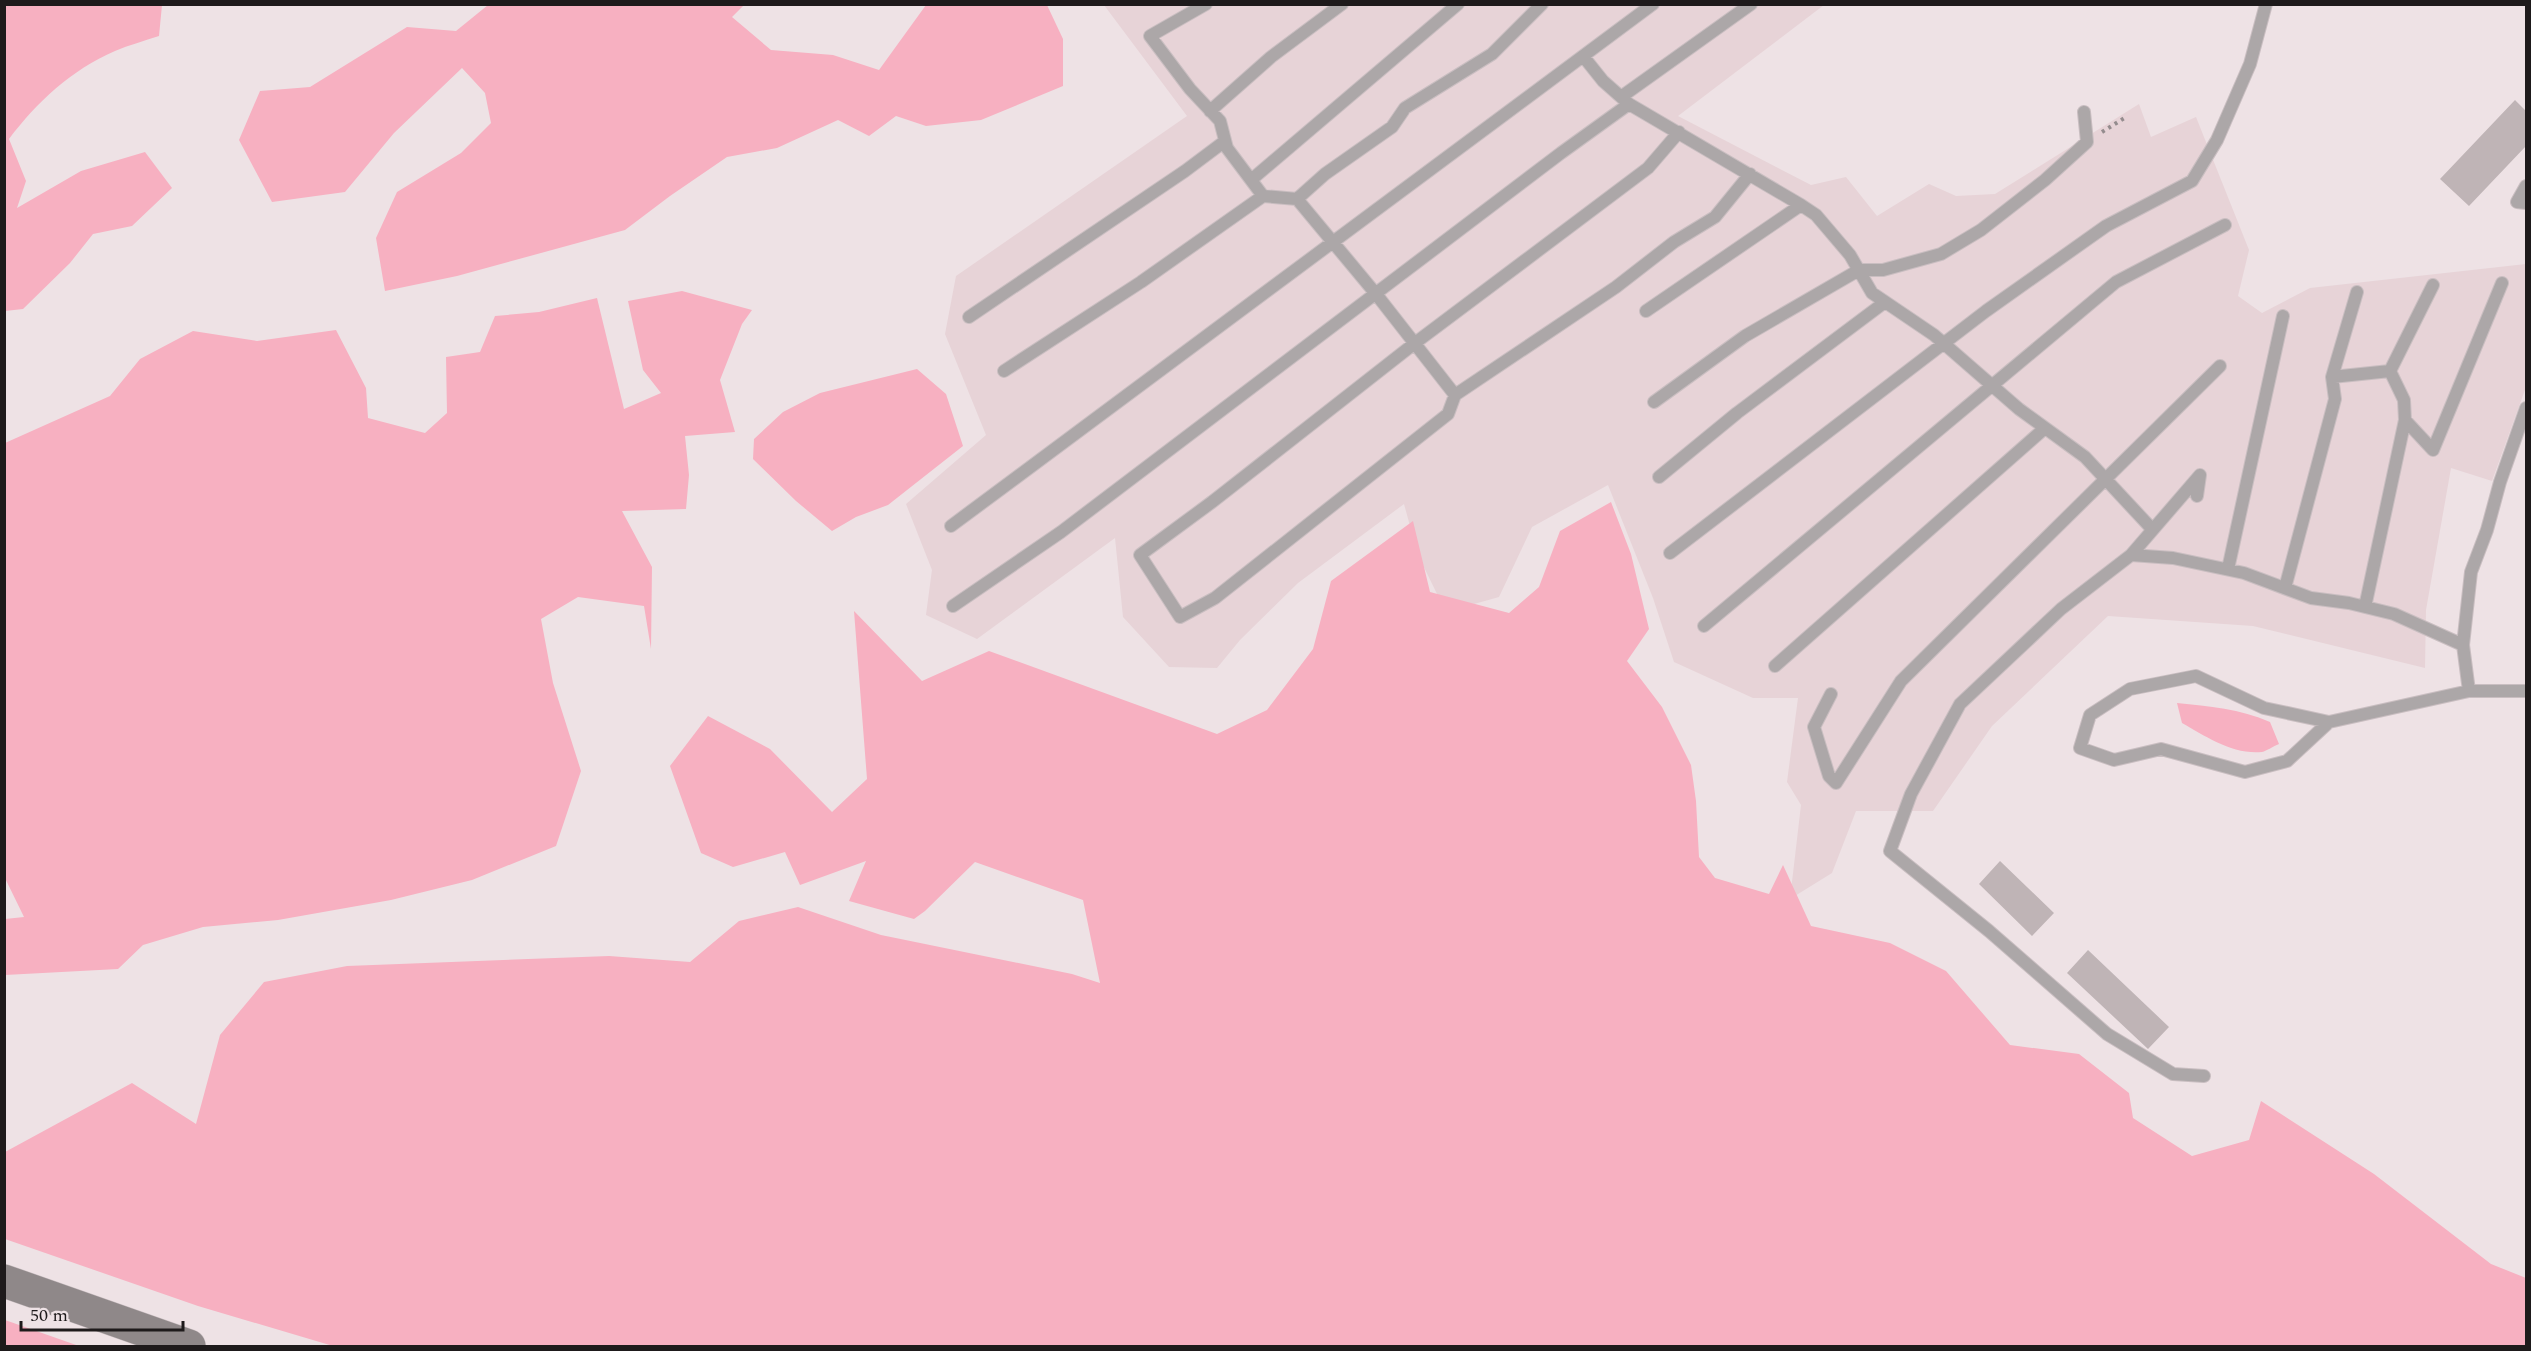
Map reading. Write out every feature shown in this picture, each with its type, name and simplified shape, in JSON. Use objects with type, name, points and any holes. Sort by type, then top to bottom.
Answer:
[{"type":"main road","points":[[4,1281],[189,1347]]},
{"type":"lane","points":[[1206,4],[1150,36],[1190,89],[1220,121],[1227,148],[1263,196]]},
{"type":"lane","points":[[1210,111],[1271,57],[1342,4]]},
{"type":"lane","points":[[1251,180],[1458,4]]},
{"type":"lane","points":[[1004,371],[1141,282],[1263,196],[1297,198],[1325,174],[1392,127],[1405,108],[1492,54],[1542,4]]},
{"type":"lane","points":[[951,526],[1653,4]]},
{"type":"lane","points":[[952,606],[1061,532],[1376,294],[1751,4]]},
{"type":"lane","points":[[1670,553],[1943,343],[2106,226],[2192,181],[2217,140],[2250,64],[2266,4]]},
{"type":"lane","points":[[1583,56],[1603,81],[1625,100],[1816,215],[1850,255],[1872,293],[1943,343],[1992,386],[2085,457],[2152,529]]},
{"type":"lane","points":[[1654,402],[1745,336],[1859,270],[1883,270],[1941,254],[1982,230],[2045,180],[2087,142],[2084,112]]},
{"type":"lane","points":[[1679,132],[1648,168],[1415,343],[1212,502],[1140,555],[1180,617],[1215,598],[1448,414],[1455,395],[1616,287],[1674,242],[1715,217],[1750,174]]},
{"type":"lane","points":[[969,317],[1185,171],[1225,141]]},
{"type":"lane","points":[[2526,186],[2517,202],[2526,203]]},
{"type":"lane","points":[[1297,198],[1455,395]]},
{"type":"lane","points":[[1646,311],[1801,205]]},
{"type":"lane","points":[[1704,626],[2116,282],[2226,225]]},
{"type":"lane","points":[[2405,420],[2433,450],[2502,283]]},
{"type":"lane","points":[[2390,370],[2433,285]]},
{"type":"lane","points":[[2285,588],[2335,399],[2332,377],[2357,292]]},
{"type":"lane","points":[[1659,477],[1737,412],[1886,302]]},
{"type":"lane","points":[[2228,569],[2283,316]]},
{"type":"lane","points":[[1831,694],[1814,727],[1829,776],[1836,783],[1901,681],[2220,366]]},
{"type":"lane","points":[[2365,607],[2405,420],[2404,400],[2390,370]]},
{"type":"lane","points":[[2332,377],[2390,370]]},
{"type":"lane","points":[[2469,691],[2463,645],[2470,572],[2487,530],[2499,482],[2526,408]]},
{"type":"lane","points":[[1775,666],[2045,428]]},
{"type":"lane","points":[[2197,496],[2200,475],[2131,555],[2061,609],[1960,704],[1911,794],[1890,851],[1989,931],[2107,1034],[2173,1074],[2204,1076]]},
{"type":"lane","points":[[2131,555],[2173,558],[2228,569],[2311,598],[2394,614],[2463,645]]},
{"type":"lane","points":[[2329,723],[2287,760],[2245,772],[2161,749],[2114,760],[2080,748],[2090,715],[2130,689],[2196,676],[2264,708],[2329,723],[2469,691],[2526,692]]},
{"type":"path","points":[[2087,142],[2126,117]]},
{"type":"shaded area","points":[[4,5],[162,5],[159,36],[115,51],[70,77],[31,112],[9,139],[26,181],[17,208],[81,171],[145,152],[172,188],[132,226],[93,234],[70,263],[23,309],[5,311]]},
{"type":"shaded area","points":[[488,5],[744,5],[732,17],[771,50],[833,55],[879,70],[926,5],[1047,5],[1063,39],[1063,86],[981,120],[926,126],[896,116],[869,136],[838,120],[777,148],[727,157],[625,230],[457,276],[385,291],[376,238],[397,192],[461,153],[491,123],[485,93],[462,68],[394,133],[345,192],[272,202],[239,140],[260,91],[310,87],[407,27],[456,31]]},
{"type":"shaded area","points":[[1104,5],[1824,5],[1678,116],[1811,185],[1846,177],[1877,216],[1929,184],[1956,196],[1995,194],[2139,104],[2151,137],[2196,117],[2249,250],[2238,296],[2262,313],[2310,288],[2526,264],[2526,387],[2492,481],[2451,468],[2426,610],[2425,668],[2253,626],[2108,616],[1992,726],[1933,811],[1856,811],[1832,873],[1790,899],[1801,805],[1787,782],[1798,698],[1753,698],[1674,662],[1653,598],[1608,485],[1532,527],[1499,597],[1474,604],[1439,598],[1418,555],[1404,504],[1298,583],[1240,640],[1217,668],[1169,667],[1123,617],[1115,538],[977,639],[926,615],[932,570],[906,504],[986,435],[945,334],[956,276],[1187,116]]},
{"type":"shaded area","points":[[682,291],[752,310],[742,324],[720,380],[735,432],[685,436],[689,475],[686,509],[622,511],[652,567],[651,649],[644,606],[578,597],[541,619],[553,683],[581,771],[556,846],[472,880],[391,900],[278,920],[203,927],[143,945],[118,969],[5,975],[5,919],[24,917],[4,876],[5,443],[110,396],[140,359],[193,331],[257,341],[336,330],[366,388],[368,418],[425,433],[447,413],[446,357],[480,352],[495,316],[539,312],[597,298],[624,409],[661,393],[643,370],[628,301]]},
{"type":"shaded area","points":[[917,369],[946,394],[963,446],[888,505],[856,517],[832,531],[796,501],[753,459],[754,439],[783,412],[820,393]]},
{"type":"shaded area","points":[[1611,502],[1631,554],[1649,629],[1627,661],[1662,707],[1691,765],[1696,801],[1699,857],[1715,878],[1769,894],[1783,865],[1811,926],[1890,943],[1946,971],[2010,1045],[2079,1054],[2129,1093],[2133,1118],[2192,1156],[2249,1140],[2261,1101],[2374,1174],[2491,1264],[2526,1278],[2526,1346],[333,1346],[198,1306],[5,1239],[5,1152],[132,1083],[196,1124],[220,1035],[264,982],[347,966],[609,956],[690,962],[739,921],[798,907],[881,935],[1072,974],[1100,983],[1083,900],[975,862],[914,919],[849,901],[866,861],[800,885],[785,852],[733,867],[701,853],[670,766],[708,716],[770,749],[832,812],[867,779],[854,611],[922,681],[989,651],[1217,734],[1267,710],[1313,649],[1331,581],[1413,521],[1430,592],[1509,613],[1539,587],[1560,531]]},
{"type":"shaded area","points":[[2177,703],[2236,711],[2270,722],[2279,744],[2264,751],[2251,752],[2220,744],[2182,723]]},
{"type":"shaded area","points":[[5,1320],[79,1346],[5,1346]]},
{"type":"building","points":[[2515,100],[2526,111],[2526,146],[2469,206],[2440,179]]},
{"type":"building","points":[[2000,861],[2054,913],[2032,936],[1979,884]]},
{"type":"building","points":[[2088,950],[2169,1027],[2148,1049],[2067,973]]}]
